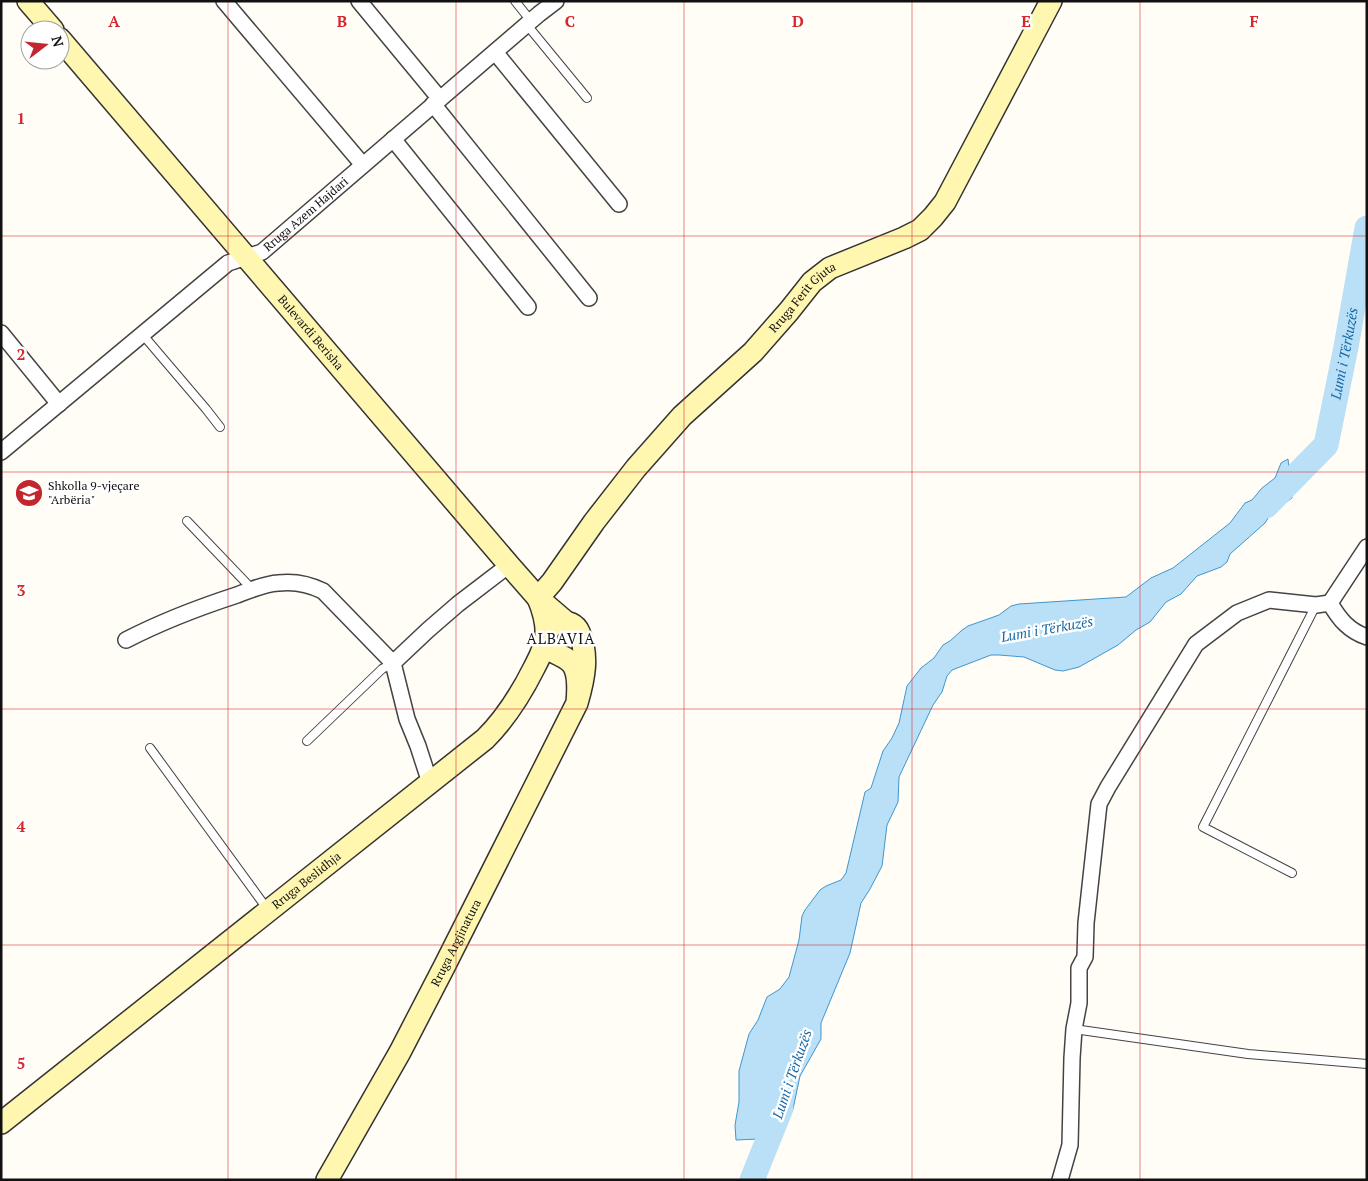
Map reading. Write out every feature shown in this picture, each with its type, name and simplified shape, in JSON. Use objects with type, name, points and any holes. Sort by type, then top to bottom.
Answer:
[{"type":"main road","points":[[28,1],[44,20]]},
{"type":"main road","name":"Rruga Ferit Gjuta","points":[[538,598],[552,582],[594,522],[636,468],[682,416],[753,352],[812,282],[830,268],[920,230],[933,217],[945,202],[1051,1]]},
{"type":"main road","name":"Bulevardi Berisha","points":[[70,51],[538,598],[573,629]]},
{"type":"main road","name":"Rruga Beslidhja","points":[[1,1123],[486,739],[510,710],[543,650],[546,637],[546,621],[538,598]]},
{"type":"main road","points":[[531,674],[550,659],[574,652],[578,647],[573,629],[560,622],[555,624],[548,632],[546,642],[553,652],[563,655]]},
{"type":"main road","name":"Rruga Argjinatura","points":[[327,1180],[400,1052],[577,703],[585,665],[584,651],[573,629]]},
{"type":"main road","name":"Rruga Argjinatura","points":[[563,655],[571,661],[576,669],[578,684],[577,703]]},
{"type":"street","points":[[224,1],[363,165]]},
{"type":"street","points":[[359,1],[589,298]]},
{"type":"street","name":"Rruga Azem Hajdari","points":[[1,452],[228,263],[262,252],[556,1]]},
{"type":"street","points":[[495,52],[620,204]]},
{"type":"street","points":[[393,139],[528,307]]},
{"type":"street","points":[[1,333],[59,404]]},
{"type":"street","points":[[1323,604],[1367,547]]},
{"type":"street","points":[[393,664],[458,604],[509,564]]},
{"type":"street","points":[[126,640],[142,631],[253,590],[278,583],[311,585],[323,591],[393,664],[407,719],[430,783]]},
{"type":"street","points":[[1060,1180],[1070,1145],[1074,1029],[1080,968],[1085,957],[1086,923],[1099,804],[1108,787],[1196,644],[1237,613],[1269,600],[1323,604],[1351,629],[1367,637]]},
{"type":"lane","points":[[515,1],[529,23],[587,98]]},
{"type":"lane","points":[[142,335],[220,427]]},
{"type":"lane","points":[[187,521],[253,590]]},
{"type":"lane","points":[[1292,873],[1203,827],[1323,604]]},
{"type":"lane","points":[[307,741],[382,669],[393,664]]},
{"type":"lane","points":[[150,748],[268,911]]},
{"type":"lane","points":[[1074,1029],[1248,1054],[1367,1064]]},
{"type":"water","points":[[1288,459],[1292,498],[1272,512],[1265,523],[1230,554],[1227,562],[1221,567],[1197,576],[1181,594],[1166,602],[1150,622],[1136,630],[1118,645],[1079,667],[1063,671],[1055,670],[1024,657],[991,655],[952,670],[947,676],[942,692],[933,705],[899,777],[898,802],[887,825],[882,866],[861,903],[850,953],[821,1023],[821,1039],[800,1076],[793,1109],[780,1138],[736,1140],[735,1125],[739,1102],[739,1071],[749,1034],[758,1020],[767,997],[780,989],[789,977],[799,940],[802,916],[805,910],[820,890],[841,880],[846,873],[865,792],[871,788],[883,751],[899,723],[907,686],[921,668],[934,658],[943,645],[968,626],[999,615],[1011,606],[1126,597],[1151,578],[1173,568],[1230,523],[1245,503],[1252,500],[1262,488],[1275,478],[1281,463]]},
{"type":"waterway","name":"Lumi i Tërkuzës","points":[[1266,506],[1326,445],[1367,228]]},
{"type":"waterway","name":"Lumi i Tërkuzës","points":[[752,1180],[781,1108]]},
{"type":"place","name":"Shkolla 9-vjeçare \"Arbëria\"","points":[[29,493]]},
{"type":"district","name":"ALBAVIA","points":[[561,639]]}]
